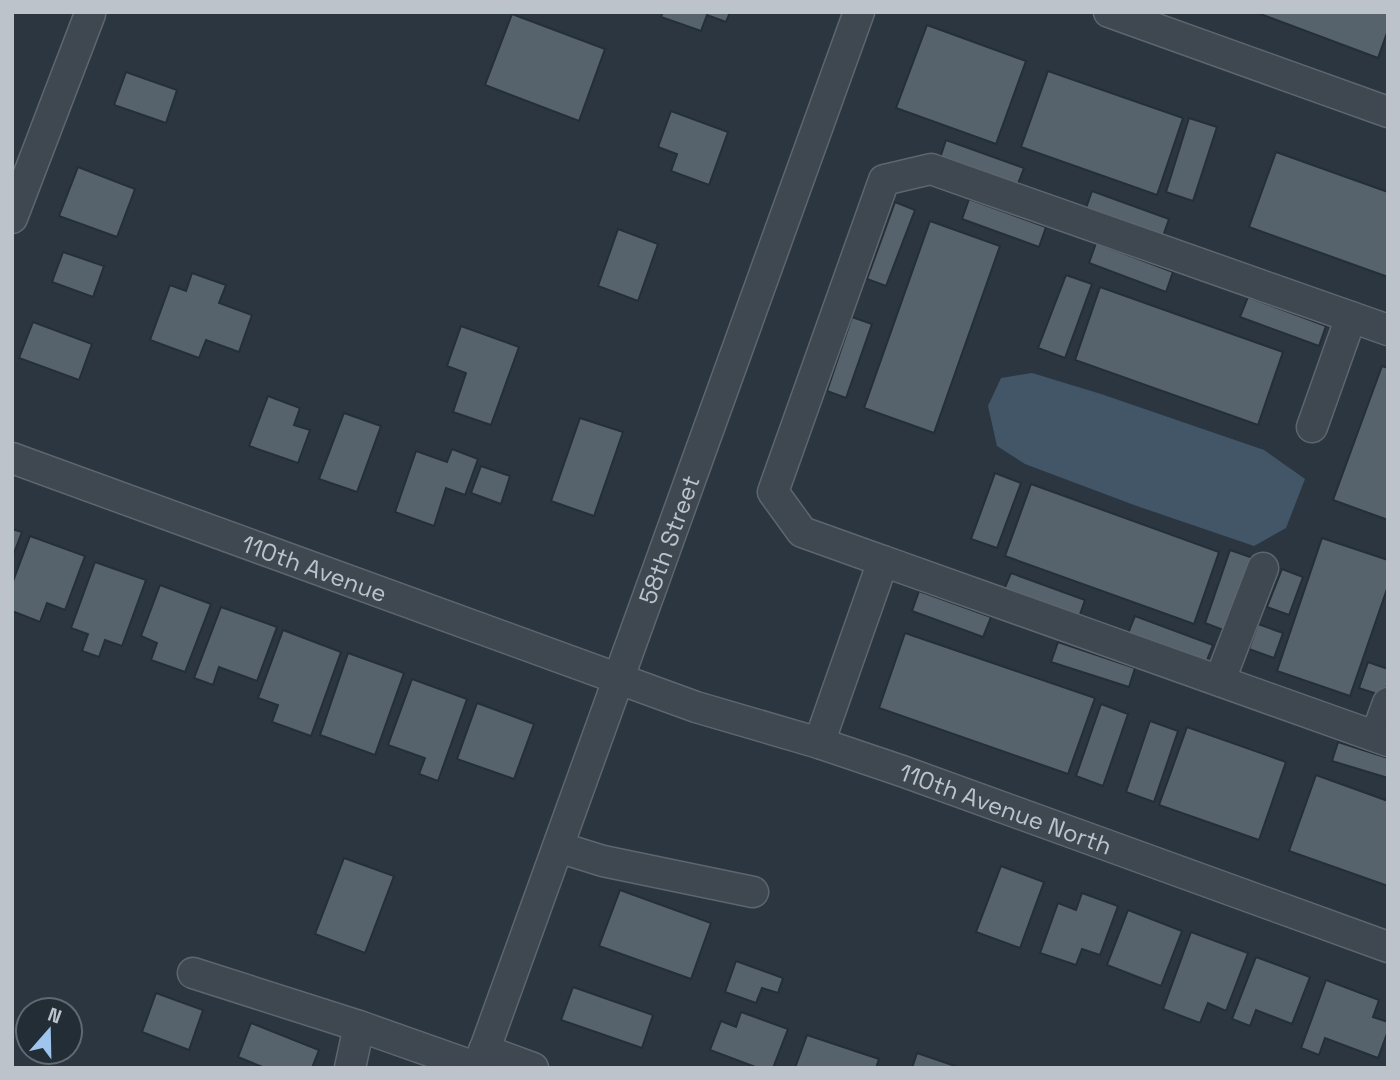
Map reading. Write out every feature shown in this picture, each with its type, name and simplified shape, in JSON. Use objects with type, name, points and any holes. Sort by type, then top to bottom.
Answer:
[{"type":"street","name":"58th Street","points":[[480,1062],[859,12]]},
{"type":"street","points":[[1109,12],[1388,112]]},
{"type":"street","points":[[12,218],[90,14]]},
{"type":"street","points":[[1388,330],[931,169],[884,180],[773,492],[802,532],[1382,738],[1388,703]]},
{"type":"street","points":[[1312,427],[1351,317]]},
{"type":"street","name":"110th Avenue","points":[[12,458],[618,679]]},
{"type":"street","points":[[819,743],[883,561]]},
{"type":"street","points":[[1220,681],[1263,568]]},
{"type":"street","name":"110th Avenue North","points":[[618,679],[695,707],[819,743],[902,771],[1388,947]]},
{"type":"street","points":[[558,847],[603,861],[753,892]]},
{"type":"street","points":[[193,973],[480,1062],[533,1068]]},
{"type":"street","points":[[350,1068],[359,1026]]},
{"type":"water","points":[[1032,373],[1264,450],[1305,479],[1286,528],[1254,546],[1025,464],[997,446],[988,406],[1001,378]]},
{"type":"building","points":[[663,12],[730,12],[726,22],[707,15],[701,31],[661,17]]},
{"type":"building","points":[[1255,12],[1388,12],[1388,30],[1378,58]]},
{"type":"building","points":[[512,14],[605,49],[579,121],[485,85]]},
{"type":"building","points":[[927,25],[1026,61],[996,144],[896,108]]},
{"type":"building","points":[[1048,71],[1183,118],[1157,195],[1021,147]]},
{"type":"building","points":[[126,72],[177,90],[166,123],[114,105]]},
{"type":"building","points":[[671,111],[728,132],[709,185],[671,171],[677,154],[658,147]]},
{"type":"building","points":[[1189,118],[1217,127],[1193,201],[1166,192]]},
{"type":"building","points":[[946,140],[1024,168],[1016,189],[939,161]]},
{"type":"building","points":[[1276,152],[1388,192],[1388,277],[1249,227]]},
{"type":"building","points":[[78,167],[135,189],[117,237],[59,216]]},
{"type":"building","points":[[1092,191],[1169,219],[1162,239],[1085,211]]},
{"type":"building","points":[[969,199],[1046,227],[1039,247],[962,219]]},
{"type":"building","points":[[895,202],[915,210],[886,286],[867,279]]},
{"type":"building","points":[[930,221],[1000,246],[934,433],[864,408]]},
{"type":"building","points":[[618,229],[658,244],[638,301],[598,286]]},
{"type":"building","points":[[1096,243],[1173,272],[1166,292],[1089,263]]},
{"type":"building","points":[[63,252],[104,266],[93,297],[52,282]]},
{"type":"building","points":[[192,273],[226,285],[219,303],[252,315],[239,352],[206,340],[199,358],[150,340],[170,285],[186,291]]},
{"type":"building","points":[[1066,275],[1092,284],[1065,358],[1038,348]]},
{"type":"building","points":[[1100,287],[1283,352],[1258,425],[1075,360]]},
{"type":"building","points":[[1248,297],[1326,326],[1319,346],[1240,317]]},
{"type":"building","points":[[852,317],[872,324],[846,398],[827,391]]},
{"type":"building","points":[[33,322],[92,344],[79,380],[19,358]]},
{"type":"building","points":[[461,326],[519,347],[491,425],[453,412],[466,373],[447,366]]},
{"type":"building","points":[[1382,366],[1388,368],[1388,520],[1333,500]]},
{"type":"building","points":[[268,396],[300,408],[294,425],[310,430],[298,463],[249,446]]},
{"type":"building","points":[[344,413],[381,426],[357,492],[319,479]]},
{"type":"building","points":[[580,418],[623,432],[594,516],[551,501]]},
{"type":"building","points":[[452,449],[478,459],[465,495],[446,488],[434,526],[395,512],[416,451],[447,462]]},
{"type":"building","points":[[481,466],[510,476],[501,504],[471,493]]},
{"type":"building","points":[[995,473],[1021,483],[997,548],[971,539]]},
{"type":"building","points":[[1031,484],[1219,552],[1194,624],[1005,556]]},
{"type":"building","points":[[12,529],[22,532],[12,558]]},
{"type":"building","points":[[30,536],[85,556],[65,610],[47,603],[40,622],[12,611],[12,584]]},
{"type":"building","points":[[1322,538],[1388,560],[1388,586],[1350,696],[1277,671]]},
{"type":"building","points":[[1230,550],[1256,559],[1231,633],[1205,623]]},
{"type":"building","points":[[95,562],[146,580],[122,646],[105,640],[99,657],[82,651],[88,634],[71,628]]},
{"type":"building","points":[[1282,569],[1303,577],[1289,615],[1267,607]]},
{"type":"building","points":[[1011,573],[1085,600],[1078,620],[1003,592]]},
{"type":"building","points":[[160,585],[211,604],[185,672],[151,660],[157,643],[141,636]]},
{"type":"building","points":[[919,591],[991,617],[983,637],[912,611]]},
{"type":"building","points":[[221,607],[277,627],[257,681],[219,667],[213,685],[194,678]]},
{"type":"building","points":[[1135,616],[1213,645],[1205,665],[1127,636]]},
{"type":"building","points":[[1258,624],[1283,633],[1274,658],[1249,649]]},
{"type":"building","points":[[283,630],[341,652],[311,736],[272,722],[278,705],[258,698]]},
{"type":"building","points":[[905,633],[1095,698],[1068,774],[879,708]]},
{"type":"building","points":[[1058,642],[1135,668],[1129,687],[1051,662]]},
{"type":"building","points":[[348,653],[404,673],[375,755],[320,735]]},
{"type":"building","points":[[1368,662],[1388,669],[1388,683],[1383,696],[1359,688]]},
{"type":"building","points":[[412,679],[467,699],[438,781],[419,774],[425,758],[388,745]]},
{"type":"building","points":[[477,703],[534,724],[514,779],[457,759]]},
{"type":"building","points":[[1101,704],[1128,714],[1103,786],[1076,776]]},
{"type":"building","points":[[1150,721],[1178,731],[1154,802],[1126,792]]},
{"type":"building","points":[[1187,727],[1286,762],[1259,840],[1159,805]]},
{"type":"building","points":[[1338,742],[1388,758],[1388,778],[1332,761]]},
{"type":"building","points":[[1316,775],[1388,801],[1388,886],[1289,851]]},
{"type":"building","points":[[344,858],[394,876],[365,953],[315,934]]},
{"type":"building","points":[[1001,866],[1044,882],[1020,948],[976,932]]},
{"type":"building","points":[[620,890],[711,923],[691,979],[599,946]]},
{"type":"building","points":[[1082,893],[1118,906],[1100,955],[1082,949],[1076,965],[1040,953],[1058,903],[1076,910]]},
{"type":"building","points":[[1128,910],[1182,931],[1161,986],[1107,965]]},
{"type":"building","points":[[1191,932],[1248,953],[1226,1011],[1208,1003],[1200,1023],[1163,1009]]},
{"type":"building","points":[[1256,957],[1310,977],[1292,1024],[1256,1010],[1250,1026],[1232,1019]]},
{"type":"building","points":[[736,961],[783,978],[778,993],[762,988],[756,1003],[725,992]]},
{"type":"building","points":[[1326,980],[1379,1000],[1373,1017],[1388,1022],[1388,1031],[1378,1058],[1325,1038],[1319,1055],[1301,1048]]},
{"type":"building","points":[[573,987],[653,1015],[642,1048],[561,1020]]},
{"type":"building","points":[[156,993],[203,1010],[189,1050],[142,1032]]},
{"type":"building","points":[[741,1012],[788,1029],[773,1068],[758,1068],[710,1050],[721,1021],[736,1027]]},
{"type":"building","points":[[251,1023],[319,1050],[312,1068],[265,1068],[238,1057]]},
{"type":"building","points":[[807,1035],[879,1059],[876,1068],[795,1068]]},
{"type":"building","points":[[917,1053],[961,1068],[912,1068]]}]
